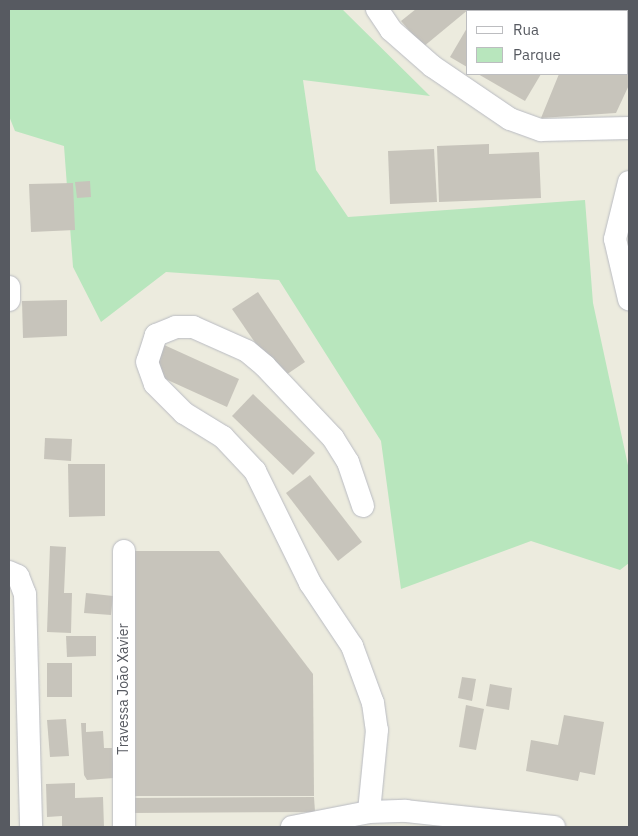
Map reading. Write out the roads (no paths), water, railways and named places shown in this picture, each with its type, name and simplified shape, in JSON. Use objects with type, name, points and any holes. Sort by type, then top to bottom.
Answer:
[{"type":"street","points":[[377,9],[391,30],[432,66],[510,119],[541,130],[629,128]]},
{"type":"street","points":[[629,182],[616,239],[629,299]]},
{"type":"street","points":[[9,286],[9,300]]},
{"type":"street","points":[[363,506],[348,462],[333,438],[265,366],[247,351],[193,327],[176,327],[156,335],[147,362],[155,384],[184,413],[223,437],[255,471],[310,582],[352,646],[373,703],[377,730],[369,812]]},
{"type":"street","name":"Travessa João Xavier","points":[[124,551],[124,827]]},
{"type":"street","points":[[9,572],[18,576],[25,594],[31,827]]},
{"type":"street","points":[[292,827],[369,812],[406,811],[554,827]]}]
